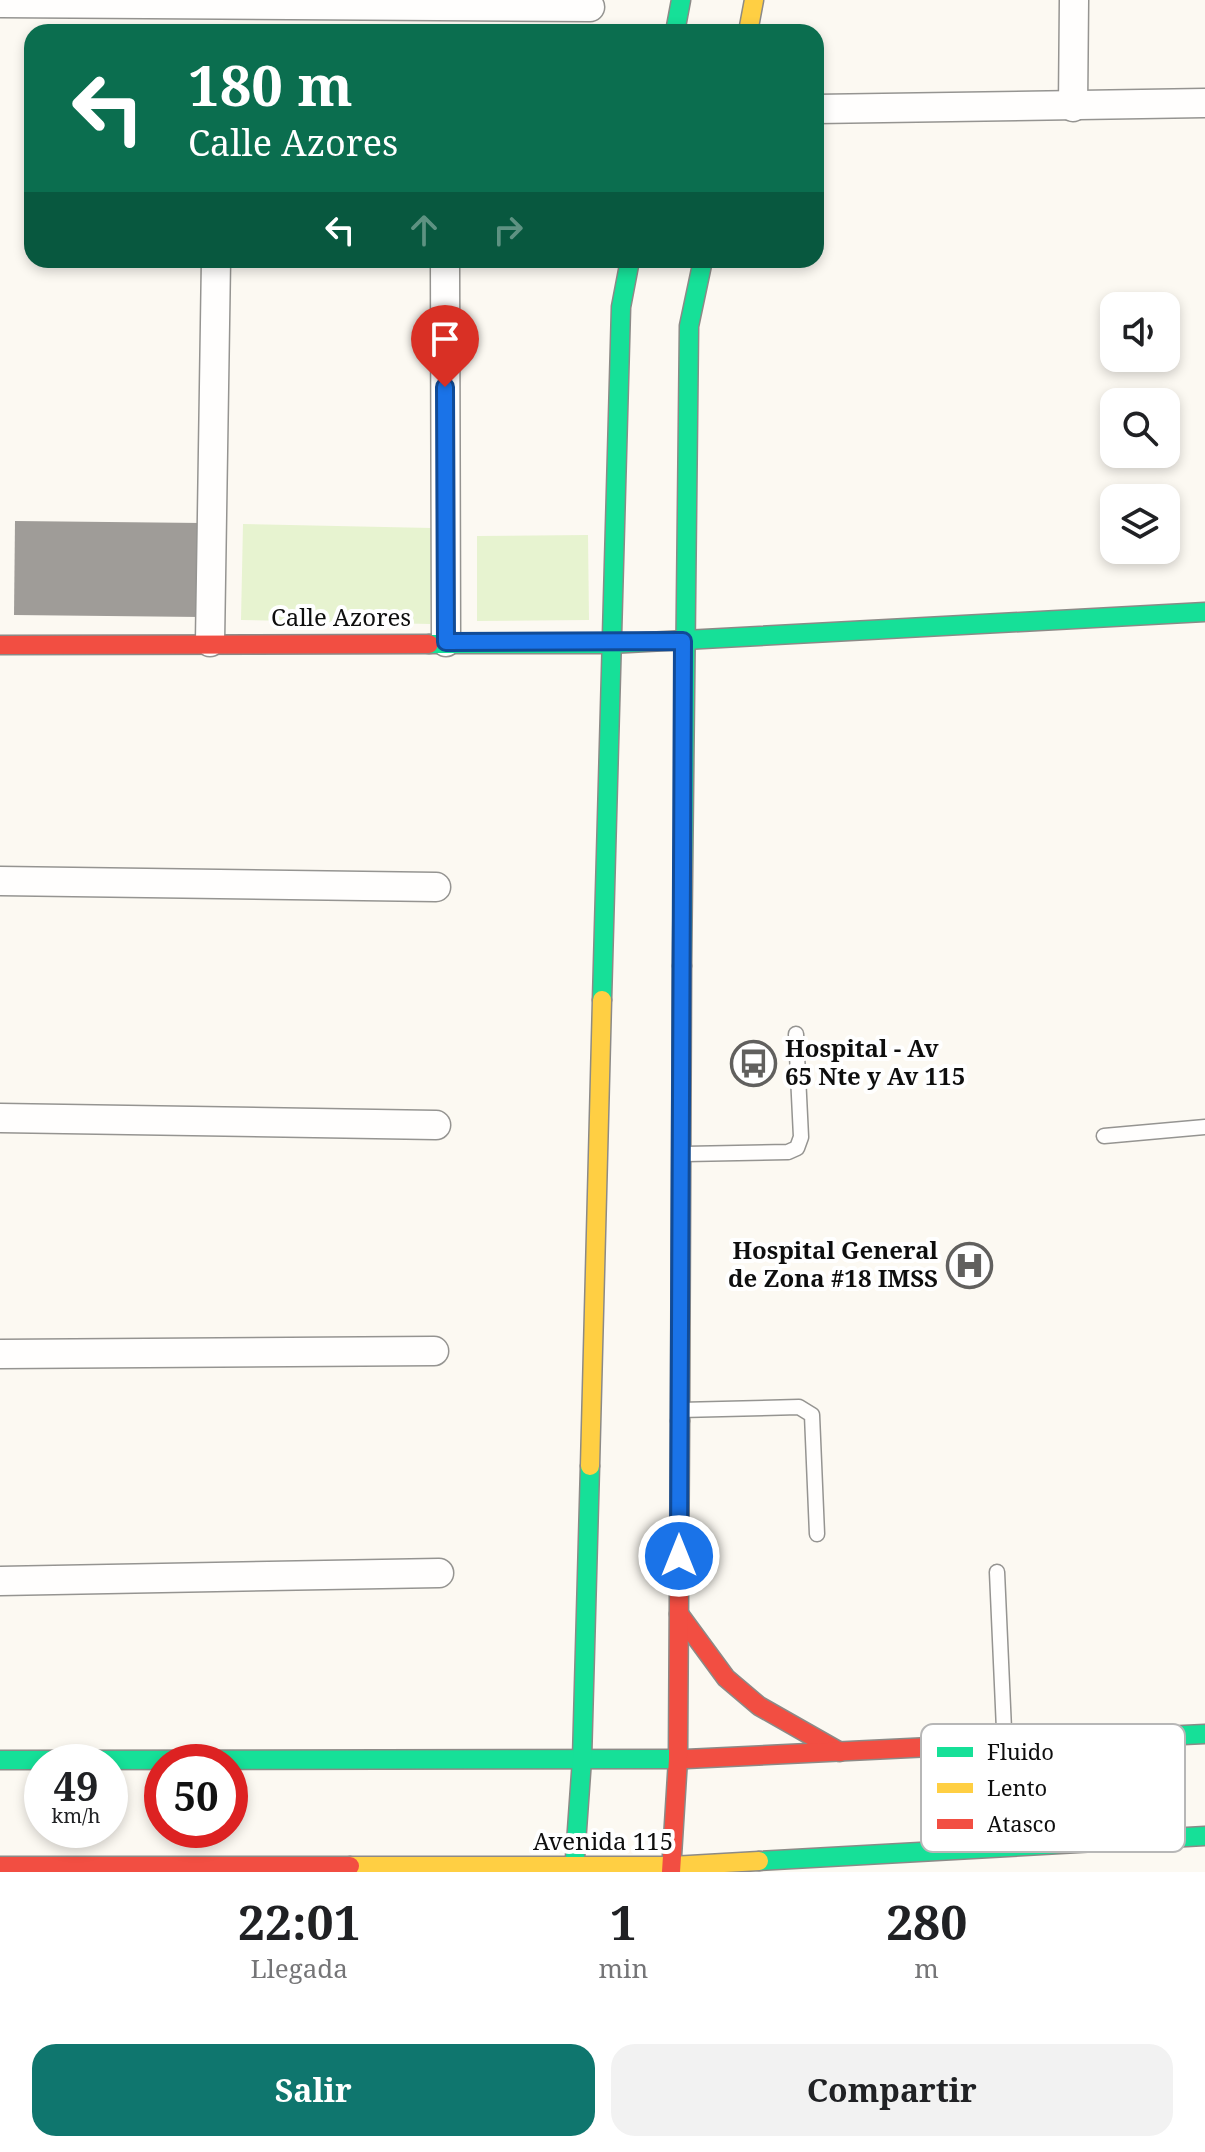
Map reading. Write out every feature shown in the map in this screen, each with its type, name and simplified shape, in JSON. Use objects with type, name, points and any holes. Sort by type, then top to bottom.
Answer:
[{"type":"main road","points":[[676,24],[681,0]]},
{"type":"main road","points":[[750,24],[754,0]]},
{"type":"main road","points":[[575,1869],[582,1759],[621,307],[628,268]]},
{"type":"main road","points":[[672,1869],[678,1759],[683,641],[689,326],[701,268]]},
{"type":"main road","name":"Calle Azores","points":[[0,645],[210,642],[610,644],[1205,612]]},
{"type":"main road","points":[[679,1614],[726,1678],[748,1697],[840,1752]]},
{"type":"main road","points":[[1185,1735],[1205,1734]]},
{"type":"main road","points":[[0,1760],[678,1759],[921,1749]]},
{"type":"main road","name":"Avenida 115","points":[[1185,1837],[1205,1836]]},
{"type":"main road","name":"Avenida 115","points":[[0,1866],[32,1869],[672,1869],[932,1852]]},
{"type":"street","points":[[1073,107],[1074,0]]},
{"type":"street","points":[[0,3],[590,7]]},
{"type":"street","points":[[824,109],[1205,103]]},
{"type":"street","points":[[210,642],[216,268]]},
{"type":"street","points":[[445,268],[446,642]]},
{"type":"street","points":[[0,881],[436,887]]},
{"type":"street","points":[[0,1118],[436,1125]]},
{"type":"street","points":[[0,1354],[434,1351]]},
{"type":"street","points":[[0,1581],[439,1573]]},
{"type":"lane","points":[[680,1154],[788,1152],[797,1148],[801,1137],[796,1034]]},
{"type":"lane","points":[[1104,1136],[1205,1127]]},
{"type":"lane","points":[[680,1410],[799,1407],[809,1411],[817,1534]]},
{"type":"lane","points":[[997,1572],[1006,1724]]},
{"type":"green space","points":[[243,524],[432,528],[430,624],[241,620]]},
{"type":"green space","points":[[588,535],[589,620],[477,621],[477,536]]},
{"type":"building","points":[[15,521],[202,523],[201,617],[14,615]]},
{"type":"traffic: fast","points":[[676,24],[681,0]]},
{"type":"traffic: fast","points":[[602,1000],[621,307],[628,268]]},
{"type":"traffic: fast","points":[[682,966],[689,326],[701,268]]},
{"type":"traffic: fast","points":[[429,644],[610,644],[1205,612]]},
{"type":"traffic: fast","points":[[574,1872],[582,1759],[590,1466]]},
{"type":"traffic: fast","points":[[1185,1735],[1205,1734]]},
{"type":"traffic: fast","points":[[0,1760],[686,1759]]},
{"type":"traffic: fast","points":[[1185,1837],[1205,1836]]},
{"type":"traffic: fast","points":[[759,1861],[921,1852]]},
{"type":"traffic: slow","points":[[750,24],[754,0]]},
{"type":"traffic: slow","points":[[680,1421],[682,966]]},
{"type":"traffic: slow","points":[[590,1466],[602,1000]]},
{"type":"traffic: slow","points":[[350,1866],[672,1866],[759,1861]]},
{"type":"traffic: jam","points":[[0,645],[429,644]]},
{"type":"traffic: jam","points":[[671,1872],[678,1759],[680,1421]]},
{"type":"traffic: jam","points":[[679,1614],[726,1678],[759,1706],[840,1752]]},
{"type":"traffic: jam","points":[[686,1759],[921,1747]]},
{"type":"traffic: jam","points":[[0,1866],[350,1866]]},
{"type":"place","name":"Hospital - Av 65 Nte y Av 115","points":[[754,1063]]},
{"type":"place","name":"Hospital General de Zona #18 IMSS","points":[[969,1265]]},
{"type":"route","points":[[445,387],[446,642],[610,644],[683,641],[679,1556]]}]
